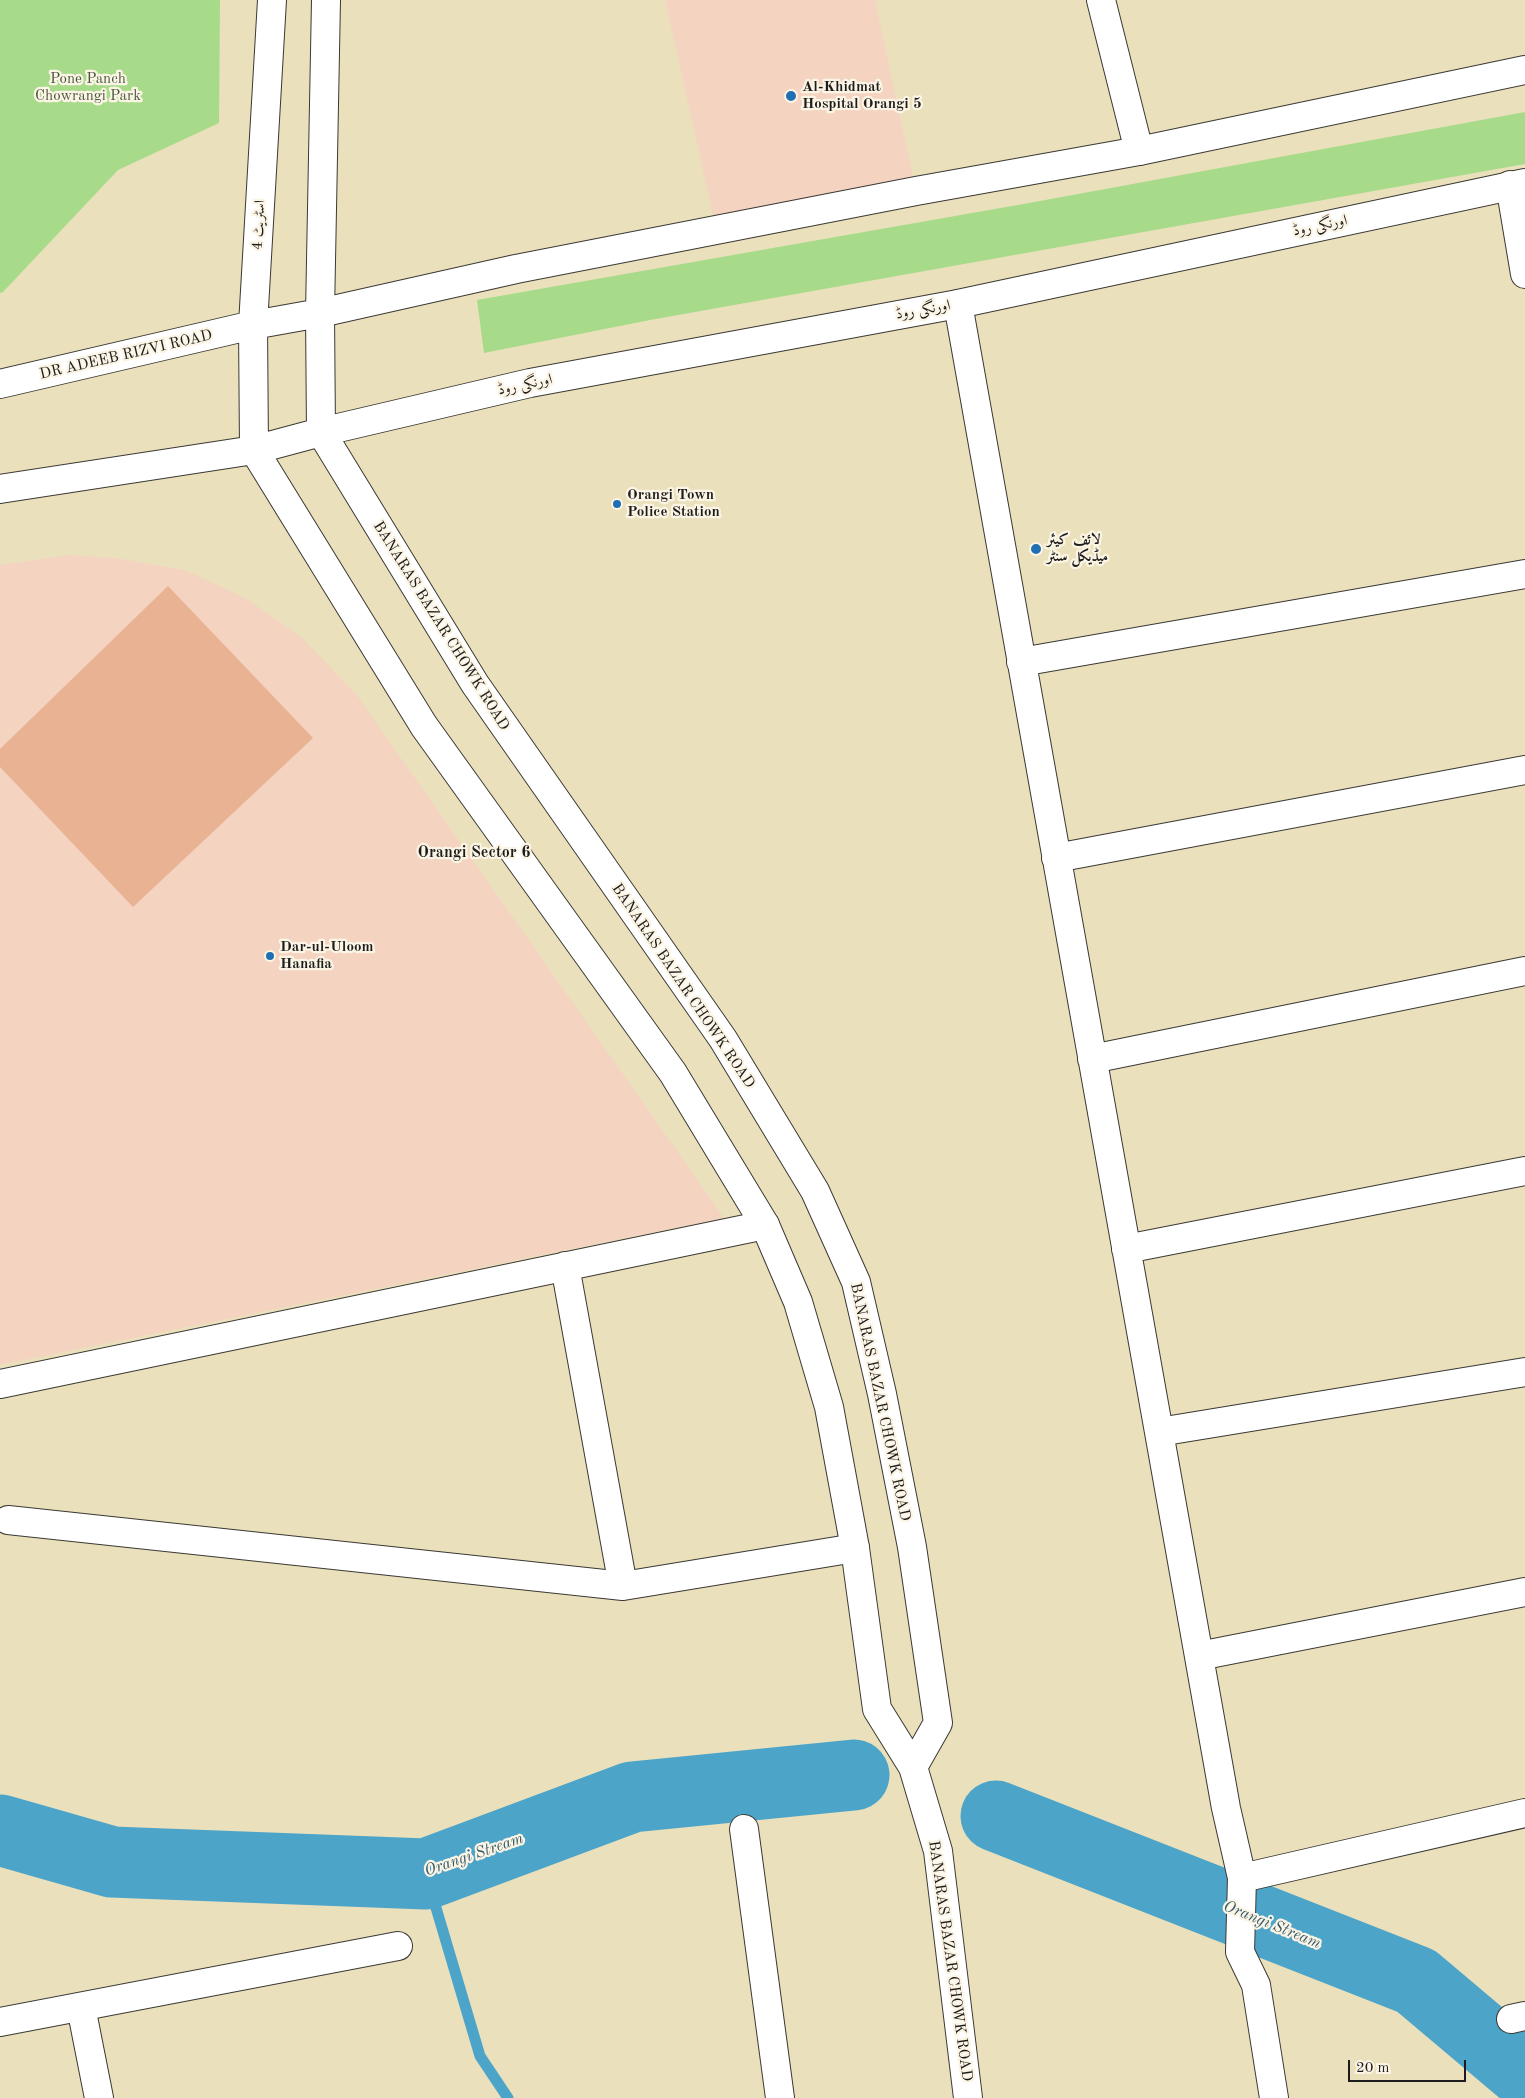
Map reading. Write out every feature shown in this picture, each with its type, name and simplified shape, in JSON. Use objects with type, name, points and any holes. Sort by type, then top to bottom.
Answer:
[{"type":"street","name":"اسٹریٹ 4","points":[[254,450],[253,325],[272,0]]},
{"type":"street","points":[[320,432],[320,314],[326,0]]},
{"type":"street","points":[[1101,0],[1140,151]]},
{"type":"street","points":[[320,314],[544,263],[916,191],[1140,151],[1525,70]]},
{"type":"street","points":[[1518,184],[1525,274]]},
{"type":"street","name":"اورنگی روڈ","points":[[254,450],[320,432],[530,383],[958,304],[1518,184]]},
{"type":"street","points":[[958,304],[1226,1808],[1242,1878],[1240,1952],[1256,1986],[1274,2098]]},
{"type":"street","name":"DR ADEEB RIZVI ROAD","points":[[0,384],[253,325],[320,314]]},
{"type":"street","name":"BANARAS BAZAR CHOWK ROAD","points":[[320,432],[475,684],[723,1039],[815,1191],[856,1282],[882,1394],[912,1547],[938,1723],[913,1767]]},
{"type":"street","points":[[0,489],[254,450]]},
{"type":"street","name":"BANARAS BAZAR CHOWK ROAD","points":[[254,450],[424,726],[673,1074],[765,1225],[798,1302],[829,1407],[854,1548],[877,1709],[913,1767],[938,1851],[968,2098]]},
{"type":"street","points":[[1021,662],[1525,574]]},
{"type":"street","points":[[1056,858],[1525,770]]},
{"type":"street","points":[[1092,1058],[1525,971]]},
{"type":"street","points":[[1126,1249],[1525,1171]]},
{"type":"street","points":[[0,1384],[765,1225]]},
{"type":"street","points":[[565,1266],[623,1586]]},
{"type":"street","points":[[1159,1432],[1525,1372]]},
{"type":"street","points":[[8,1520],[623,1586],[854,1548]]},
{"type":"street","points":[[1199,1656],[1525,1592]]},
{"type":"street","points":[[1242,1878],[1525,1813]]},
{"type":"street","points":[[744,1829],[780,2098]]},
{"type":"street","points":[[0,2022],[398,1946]]},
{"type":"street","points":[[81,2006],[99,2098]]},
{"type":"shaded area","name":"Al-Khidmat Hospital Orangi 5","points":[[665,0],[875,0],[916,191],[716,229]]},
{"type":"shaded area","name":"Dar-ul-Uloom Hanafia","points":[[70,555],[122,559],[185,570],[247,599],[301,637],[356,694],[724,1218],[0,1365],[0,565]]},
{"type":"green space","name":"Pone Panch Chowrangi Park","points":[[0,0],[220,0],[219,123],[118,170],[0,293]]},
{"type":"green space","points":[[1525,112],[1525,164],[650,320],[484,353],[477,300],[1029,203]]},
{"type":"building","points":[[168,586],[313,738],[133,907],[0,767],[0,749]]},
{"type":"waterway","name":"Orangi Stream","points":[[0,1830],[112,1862],[426,1874],[632,1797],[854,1775]]},
{"type":"waterway","name":"Orangi Stream","points":[[996,1816],[1416,1981],[1525,2073]]},
{"type":"waterway","points":[[426,1874],[480,2056],[508,2098]]},
{"type":"place","name":"Al-Khidmat Hospital Orangi 5","points":[[791,96]]},
{"type":"place","name":"Orangi Town Police Station","points":[[617,504]]},
{"type":"place","name":"لائف کیئر میڈیکل سنٹر","points":[[1036,549]]},
{"type":"place","name":"Dar-ul-Uloom Hanafia","points":[[270,956]]},
{"type":"district","name":"Orangi Sector 6","points":[[474,853]]}]
